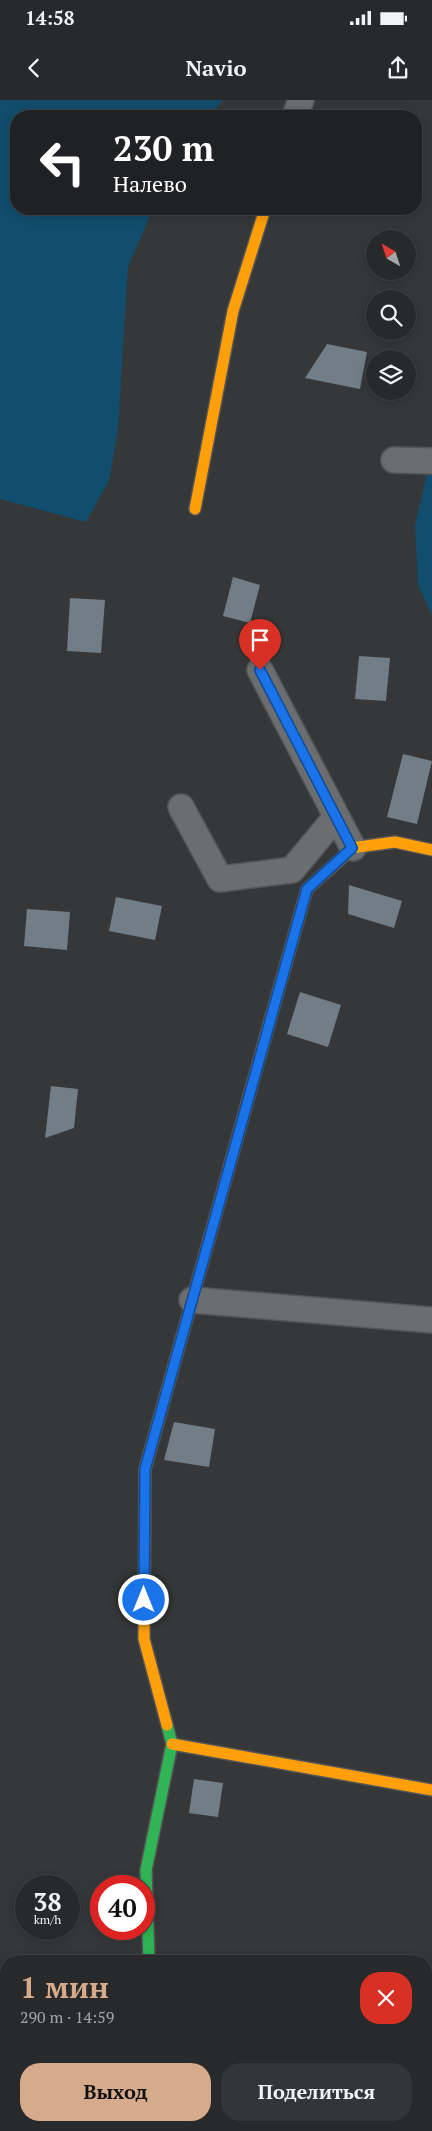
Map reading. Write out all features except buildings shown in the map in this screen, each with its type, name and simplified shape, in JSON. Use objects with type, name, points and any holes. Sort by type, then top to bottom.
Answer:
[{"type":"street","points":[[195,509],[233,311],[263,215]]},
{"type":"street","points":[[394,460],[432,461]]},
{"type":"street","points":[[260,670],[352,848]]},
{"type":"street","points":[[181,807],[220,879],[292,870],[336,817]]},
{"type":"street","points":[[149,1955],[146,1870],[172,1744],[144,1639],[145,1469],[307,889],[352,848],[394,842],[432,850]]},
{"type":"street","points":[[192,1300],[432,1320]]},
{"type":"street","points":[[172,1744],[432,1790]]},
{"type":"shaded area","points":[[0,100],[223,100],[215,110],[10,110],[10,215],[150,215],[128,267],[118,429],[109,481],[86,522],[0,499]]},
{"type":"shaded area","points":[[432,452],[432,615],[418,585],[415,525]]},
{"type":"traffic: fast","points":[[266,1035],[307,889],[353,848],[358,847]]},
{"type":"traffic: fast","points":[[149,1955],[146,1870],[172,1744],[167,1725]]},
{"type":"traffic: slow","points":[[195,509],[233,311],[263,215]]},
{"type":"traffic: slow","points":[[358,847],[395,842],[432,850]]},
{"type":"traffic: slow","points":[[167,1725],[144,1639],[145,1469],[186,1322]]},
{"type":"traffic: slow","points":[[172,1744],[432,1790]]},
{"type":"traffic: jam","points":[[186,1322],[266,1035]]},
{"type":"route","points":[[144,1600],[145,1469],[307,889],[352,848],[260,670]]}]
